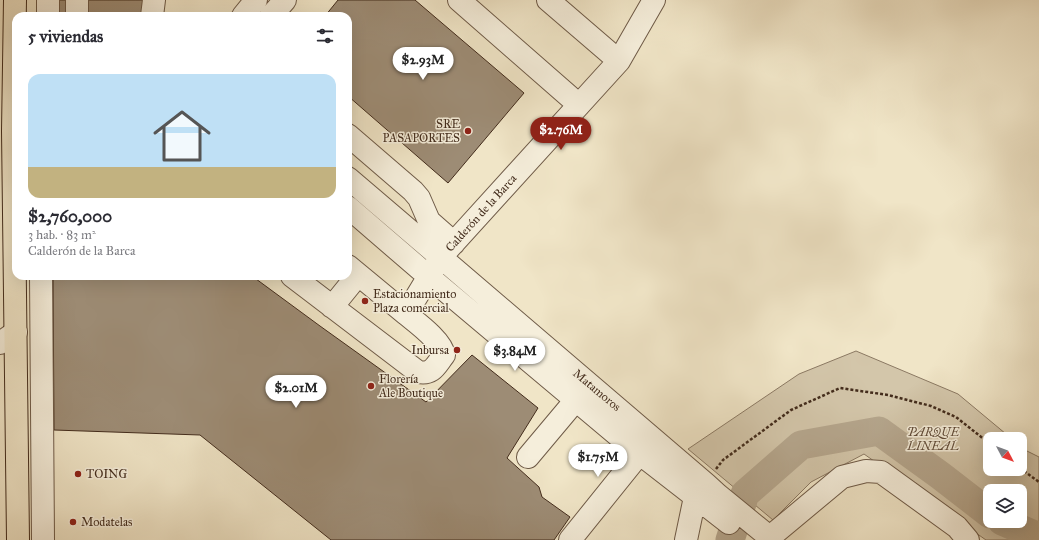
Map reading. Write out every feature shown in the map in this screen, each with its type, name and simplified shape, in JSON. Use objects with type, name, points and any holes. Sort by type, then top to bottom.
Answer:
[{"type":"main road","points":[[14,12],[15,0]]},
{"type":"main road","points":[[12,31],[10,51],[12,113]]},
{"type":"main road","points":[[12,249],[8,338],[18,540]]},
{"type":"street","points":[[48,0],[48,12]]},
{"type":"street","points":[[77,0],[77,12]]},
{"type":"street","points":[[152,12],[154,0]]},
{"type":"street","points":[[246,12],[256,0]]},
{"type":"street","points":[[274,12],[285,0]]},
{"type":"street","points":[[460,0],[579,105]]},
{"type":"street","points":[[548,0],[619,61]]},
{"type":"street","name":"Calderón de la Barca","points":[[406,314],[428,276],[447,250],[619,61],[654,0]]},
{"type":"street","points":[[352,139],[419,198],[429,221],[447,250]]},
{"type":"street","name":"Matamoros","points":[[352,181],[447,250],[645,445],[759,536]]},
{"type":"street","name":"Matamoros","points":[[352,210],[576,401],[645,445]]},
{"type":"street","points":[[297,280],[418,372],[424,374],[430,372],[444,355],[444,349],[406,314],[353,271]]},
{"type":"street","points":[[41,280],[43,540]]},
{"type":"street","points":[[332,307],[348,280]]},
{"type":"street","points":[[528,457],[576,401]]},
{"type":"street","points":[[570,540],[645,445]]},
{"type":"street","points":[[759,536],[842,477],[866,471],[881,472],[958,527],[968,540]]},
{"type":"street","points":[[686,540],[707,495]]},
{"type":"path","points":[[707,495],[723,460],[791,410],[840,388],[888,395],[931,406],[956,417],[983,438]]},
{"type":"path","points":[[1027,473],[1039,482]]},
{"type":"green space","name":"PARQUE LINEAL","points":[[856,351],[958,394],[1004,432],[983,432],[983,476],[1027,476],[1027,451],[1039,457],[1039,540],[986,540],[864,454],[811,482],[773,520],[688,449],[799,374]]},
{"type":"building","points":[[54,0],[151,0],[150,12],[54,12]]},
{"type":"building","points":[[338,0],[415,0],[524,93],[448,183],[352,99],[352,12],[328,12]]},
{"type":"building","points":[[53,280],[257,280],[426,402],[472,355],[538,408],[507,458],[539,487],[542,497],[570,517],[554,540],[331,540],[200,435],[54,430]]},
{"type":"waterway","points":[[730,540],[745,494],[801,445],[879,431],[983,509]]},
{"type":"waterway","points":[[1018,528],[1039,537]]},
{"type":"place","name":"SRE PASAPORTES","points":[[468,131]]},
{"type":"place","name":"Estacionamiento Plaza comercial","points":[[365,301]]},
{"type":"place","name":"Inbursa","points":[[457,350]]},
{"type":"place","name":"Florería Ale Boutique","points":[[371,386]]},
{"type":"place","name":"TOING","points":[[78,474]]},
{"type":"place","name":"Modatelas","points":[[73,522]]}]
